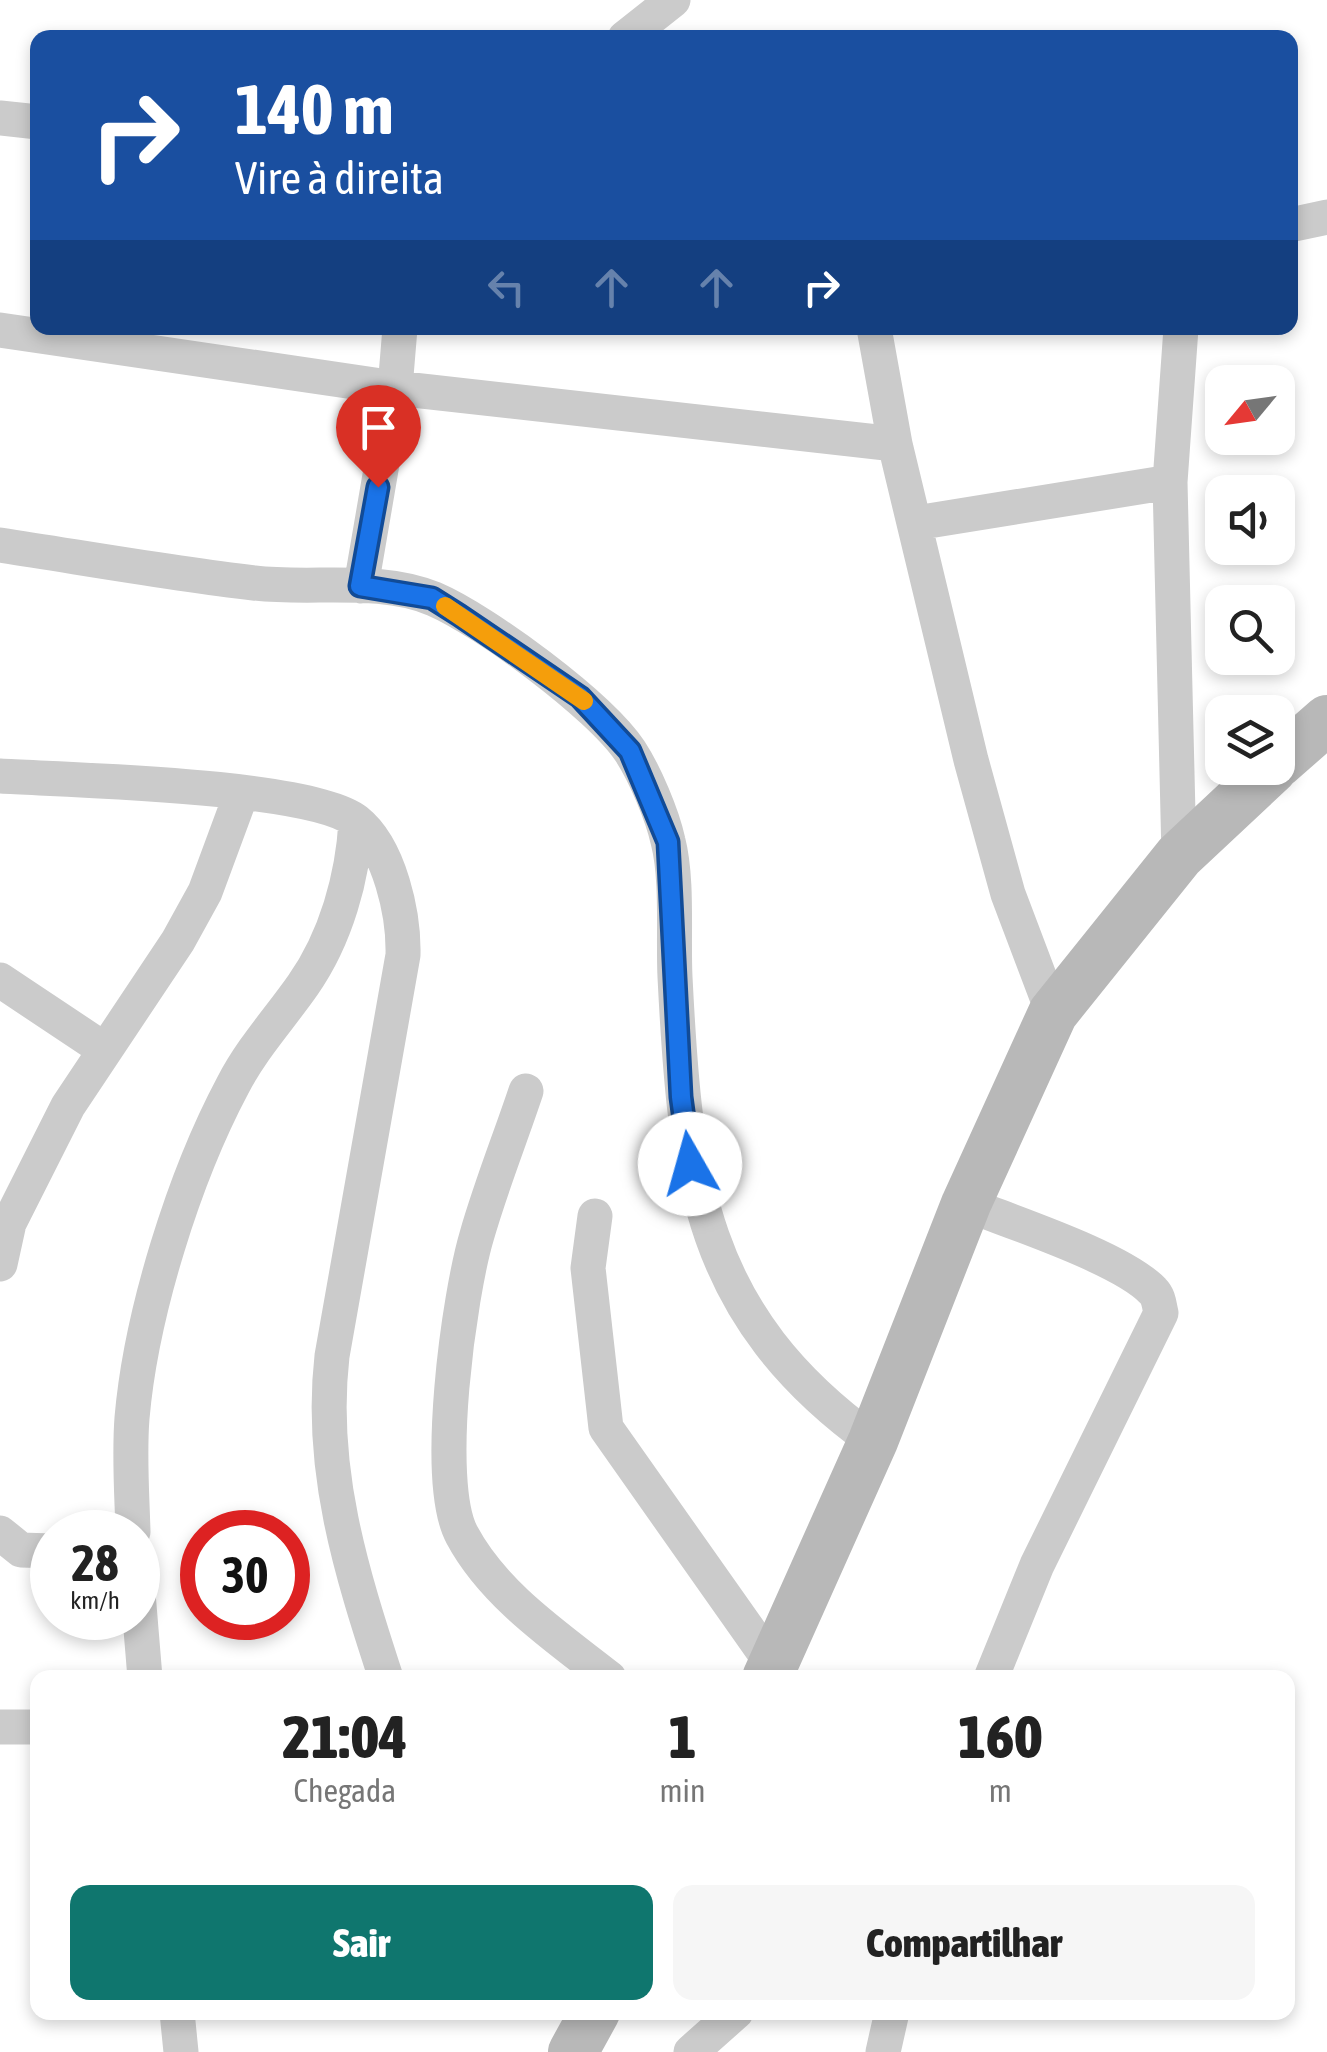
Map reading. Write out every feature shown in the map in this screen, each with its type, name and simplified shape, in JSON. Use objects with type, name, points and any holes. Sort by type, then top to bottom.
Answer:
[{"type":"street","points":[[635,30],[673,0]]},
{"type":"street","points":[[0,118],[30,121]]},
{"type":"street","points":[[1298,223],[1327,217]]},
{"type":"street","points":[[0,330],[30,334]]},
{"type":"street","points":[[34,335],[396,388],[895,444]]},
{"type":"street","points":[[360,586],[396,388],[400,335]]},
{"type":"street","points":[[875,335],[895,444],[1008,894],[1053,1013]]},
{"type":"street","points":[[1178,856],[1170,482],[1180,335]]},
{"type":"street","points":[[916,524],[1170,482]]},
{"type":"street","points":[[0,545],[258,584],[360,586],[432,598],[580,697],[630,751],[668,842],[681,1097],[690,1164],[713,1238],[736,1293],[763,1336],[807,1388],[873,1441]]},
{"type":"street","points":[[1295,748],[1327,720]]},
{"type":"street","points":[[0,776],[242,792],[308,804],[356,821],[385,864],[404,926],[404,955],[332,1356],[328,1420],[331,1477],[349,1564],[383,1670]]},
{"type":"street","points":[[771,1670],[873,1441],[966,1204],[1053,1013],[1178,856],[1254,785]]},
{"type":"street","points":[[0,1264],[4,1221],[68,1106],[205,892],[242,792]]},
{"type":"street","points":[[134,1510],[135,1399],[177,1227],[233,1085],[304,984],[328,940],[354,862],[356,821]]},
{"type":"street","points":[[0,980],[105,1050]]},
{"type":"street","points":[[526,1091],[476,1238],[461,1321],[448,1466],[449,1501],[462,1534],[483,1565],[532,1617],[599,1670]]},
{"type":"street","points":[[966,1204],[1077,1248],[1143,1284],[1159,1300],[1160,1313],[1037,1565],[994,1670]]},
{"type":"street","points":[[595,1216],[588,1268],[606,1428],[769,1670]]},
{"type":"street","points":[[0,1533],[22,1550],[30,1550]]},
{"type":"street","points":[[142,1640],[144,1670]]},
{"type":"street","points":[[0,1727],[30,1727]]},
{"type":"street","points":[[178,2020],[181,2052]]},
{"type":"street","points":[[572,2052],[590,2020]]},
{"type":"street","points":[[692,2052],[727,2020]]},
{"type":"street","points":[[883,2052],[890,2020]]},
{"type":"slow traffic","points":[[445,606],[512,648],[584,701]]},
{"type":"route","points":[[378,487],[360,586],[432,598],[580,697],[630,751],[668,842],[681,1097],[690,1164]]}]
